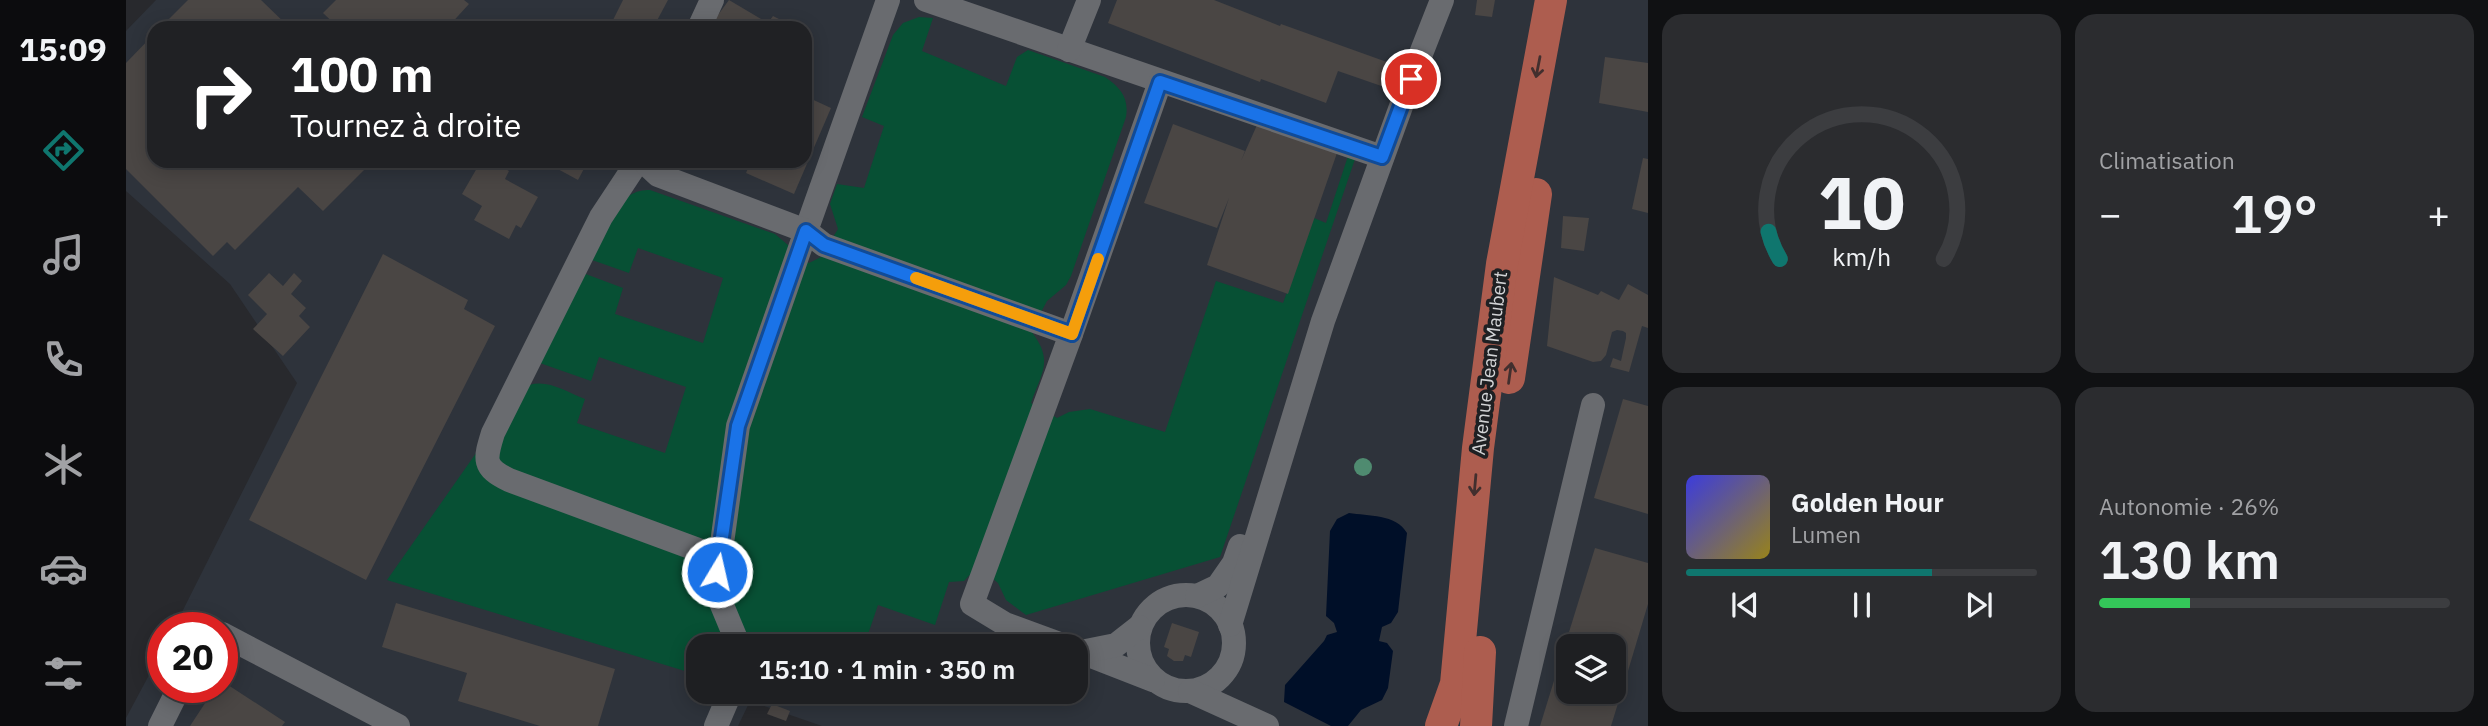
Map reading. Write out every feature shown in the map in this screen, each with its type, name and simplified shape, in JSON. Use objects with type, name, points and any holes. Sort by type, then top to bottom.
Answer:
[{"type":"main road","name":"Avenue Jean Maubert","points":[[1441,726],[1456,684],[1478,448],[1502,264],[1525,198],[1541,110],[1551,0]]},
{"type":"main road","name":"Avenue Jean Maubert","points":[[1541,110],[1574,0]]},
{"type":"main road","name":"Avenue Jean Maubert","points":[[1476,726],[1476,684],[1499,451],[1524,267],[1525,198]]},
{"type":"lane","points":[[702,21],[712,0]]},
{"type":"lane","points":[[733,634],[714,586],[738,426],[888,0]]},
{"type":"lane","points":[[926,0],[1382,157]]},
{"type":"lane","points":[[1069,50],[1089,0]]},
{"type":"lane","points":[[1230,625],[1323,321],[1382,157],[1443,0]]},
{"type":"lane","points":[[1033,634],[1005,624],[972,604],[1072,334],[1160,82]]},
{"type":"lane","points":[[635,168],[594,229],[493,433],[487,460],[493,472],[509,480],[720,558]]},
{"type":"lane","points":[[649,168],[659,176],[806,231],[824,245],[1072,334]]},
{"type":"lane","points":[[1516,726],[1593,405]]},
{"type":"lane","points":[[1197,596],[1218,586],[1234,563],[1266,469],[1282,453]]},
{"type":"lane","points":[[1088,648],[1116,645],[1139,627],[1153,607],[1166,599],[1181,595],[1197,596],[1217,607],[1230,625],[1235,640],[1233,656],[1226,671],[1215,683],[1190,691],[1167,689],[1153,680],[1088,654]]},
{"type":"lane","points":[[1139,627],[1138,651],[1143,667],[1153,680]]},
{"type":"lane","points":[[238,642],[398,726]]},
{"type":"lane","points":[[1190,691],[1267,726]]},
{"type":"lane","points":[[160,726],[172,703]]},
{"type":"lane","points":[[716,726],[725,704]]},
{"type":"shaded area","points":[[156,0],[1648,0],[1648,726],[822,726],[759,704],[1088,704],[1088,634],[686,634],[686,704],[749,704],[738,726],[126,726],[126,718],[147,679],[147,703],[238,703],[238,612],[182,612],[297,383],[230,284],[126,191],[126,31]]},
{"type":"green space","points":[[919,17],[933,18],[922,51],[1006,86],[1017,57],[1028,50],[1105,77],[1119,89],[1125,99],[1126,117],[1071,276],[1066,285],[1047,301],[1031,331],[1042,350],[1044,366],[1031,403],[1057,418],[1069,412],[1090,409],[1165,432],[1216,281],[1283,303],[1314,218],[1326,223],[1348,156],[1355,159],[1220,557],[1026,615],[1006,600],[998,583],[978,566],[964,581],[949,582],[935,625],[878,605],[868,634],[686,634],[686,671],[387,580],[521,389],[529,385],[553,386],[585,399],[577,423],[665,453],[686,387],[599,357],[591,381],[537,362],[583,273],[623,288],[615,314],[703,343],[723,278],[638,248],[629,273],[592,260],[612,214],[628,196],[638,191],[650,190],[775,234],[809,263],[821,257],[838,229],[830,204],[837,184],[864,188],[884,126],[862,117],[893,35],[903,23]]},
{"type":"water","points":[[1349,513],[1389,519],[1407,533],[1398,612],[1391,623],[1382,627],[1379,641],[1387,643],[1393,651],[1388,688],[1382,700],[1361,710],[1348,726],[1331,726],[1284,702],[1285,685],[1327,635],[1337,632],[1334,623],[1326,616],[1330,531],[1337,519]]},
{"type":"building","points":[[188,0],[261,0],[283,21],[167,21]]},
{"type":"building","points":[[336,0],[464,0],[469,4],[453,21],[332,21],[323,13]]},
{"type":"building","points":[[623,0],[668,0],[657,21],[612,21]]},
{"type":"building","points":[[729,0],[765,21],[713,21]]},
{"type":"building","points":[[1117,0],[1214,0],[1280,26],[1281,24],[1398,66],[1390,89],[1338,71],[1326,103],[1261,79],[1260,82],[1108,23]]},
{"type":"building","points":[[1477,0],[1495,0],[1492,17],[1475,15]]},
{"type":"building","points":[[773,16],[783,21],[769,21]]},
{"type":"building","points":[[147,41],[147,168],[366,168],[323,211],[298,187],[235,250],[227,242],[213,256],[126,169],[126,63]]},
{"type":"building","points":[[1605,57],[1648,63],[1648,112],[1599,103]]},
{"type":"building","points":[[812,99],[831,108],[812,152]]},
{"type":"building","points":[[1173,124],[1245,151],[1241,161],[1257,125],[1337,153],[1288,294],[1207,265],[1229,198],[1217,228],[1144,203]]},
{"type":"building","points":[[1643,158],[1648,159],[1648,213],[1632,209]]},
{"type":"building","points":[[477,168],[504,168],[509,171],[505,179],[538,197],[521,228],[516,225],[509,239],[474,220],[482,206],[462,194]]},
{"type":"building","points":[[556,168],[584,168],[578,180]]},
{"type":"building","points":[[748,168],[805,168],[794,194],[746,173]]},
{"type":"building","points":[[1563,216],[1589,218],[1584,251],[1561,248]]},
{"type":"building","points":[[383,254],[468,300],[464,309],[495,326],[366,580],[249,520]]},
{"type":"building","points":[[269,273],[283,286],[294,273],[302,281],[291,294],[306,308],[299,316],[310,327],[283,356],[253,329],[267,314],[248,295]]},
{"type":"building","points":[[1554,277],[1598,295],[1601,291],[1619,300],[1628,284],[1648,295],[1648,328],[1642,326],[1629,372],[1610,367],[1613,358],[1621,361],[1626,338],[1623,331],[1612,332],[1606,355],[1601,361],[1593,362],[1547,346]]},
{"type":"building","points":[[1623,399],[1648,406],[1648,514],[1594,498]]},
{"type":"building","points":[[1595,548],[1648,563],[1648,604],[1626,677],[1626,634],[1568,634]]},
{"type":"building","points":[[396,603],[615,669],[598,726],[540,726],[458,701],[467,673],[382,647]]},
{"type":"building","points":[[1172,623],[1199,632],[1191,657],[1185,655],[1183,661],[1174,661],[1167,656],[1169,649],[1164,647]]},
{"type":"building","points":[[1556,674],[1556,704],[1618,704],[1611,726],[1540,726]]},
{"type":"building","points":[[238,691],[285,722],[282,726],[190,726],[205,703],[238,703]]},
{"type":"building","points":[[772,704],[790,711],[786,721],[767,714]]},
{"type":"slow traffic","points":[[916,278],[1072,334],[1098,259]]},
{"type":"route","points":[[717,572],[738,426],[806,231],[824,245],[1072,334],[1160,82],[1382,157],[1411,79]]}]
